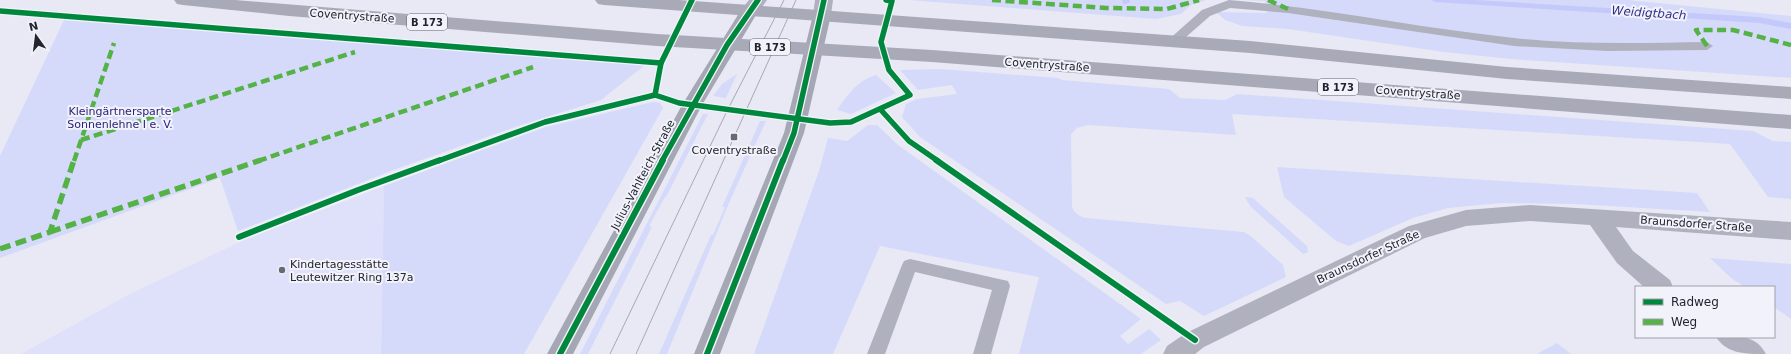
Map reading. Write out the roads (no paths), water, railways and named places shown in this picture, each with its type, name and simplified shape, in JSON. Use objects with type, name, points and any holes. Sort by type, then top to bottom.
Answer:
[{"type":"main road","name":"Coventrystraße","points":[[183,0],[296,12],[727,44],[932,56],[1791,122]]},
{"type":"main road","points":[[604,0],[823,7],[1173,41],[1327,54],[1507,73],[1791,93]]},
{"type":"main road","name":"Julius-Vahlteich-Straße","points":[[560,354],[692,104],[727,44],[754,5]]},
{"type":"main road","points":[[707,354],[794,133],[823,7]]},
{"type":"street","name":"Braunsdorfer Straße","points":[[1176,354],[1195,340],[1417,232],[1466,218],[1530,213],[1791,231]]},
{"type":"street","points":[[1596,217],[1626,257],[1660,286]]},
{"type":"street","points":[[1730,338],[1753,354]]},
{"type":"lane","points":[[1173,41],[1206,13],[1229,4],[1288,9],[1514,42],[1607,47],[1707,46]]},
{"type":"lane","points":[[876,354],[910,265],[1002,286],[982,354]]},
{"type":"waterway","name":"Weidigtbach","points":[[1435,0],[1759,20],[1791,26]]},
{"type":"tram line","points":[[610,354],[728,109],[784,0]]},
{"type":"tram line","points":[[636,354],[796,0]]},
{"type":"place","name":"Coventrystraße","points":[[734,137]]},
{"type":"place","name":"Kindertagesstätte Leutewitzer Ring 137a","points":[[282,270]]},
{"type":"park label","name":"Kleingärtnersparte Sonnenlehne I e. V.","points":[[120,117]]}]
